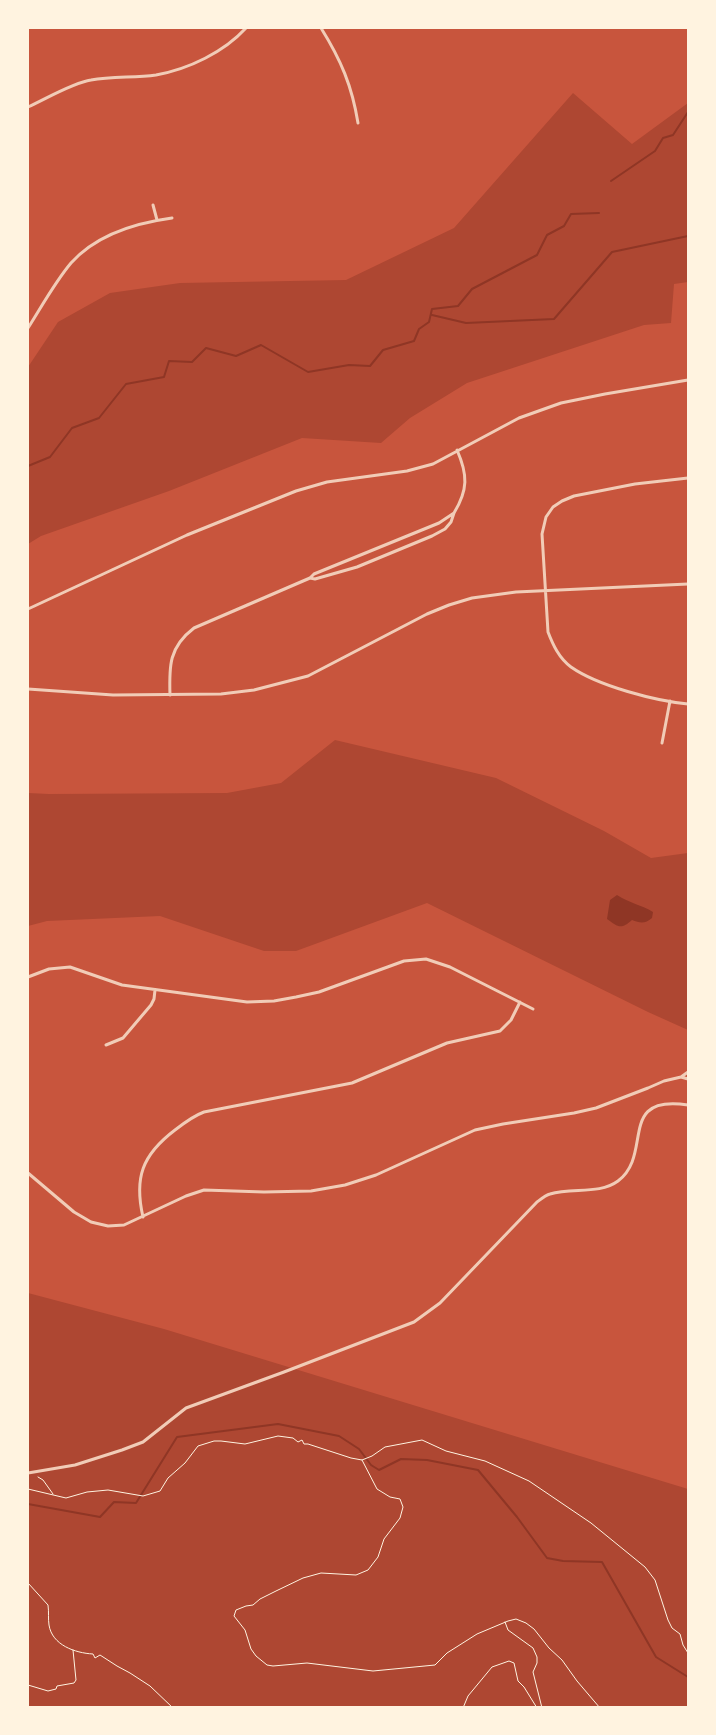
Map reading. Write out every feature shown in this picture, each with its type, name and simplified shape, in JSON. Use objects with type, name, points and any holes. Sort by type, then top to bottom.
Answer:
[{"type":"street","points":[[28,107],[89,80],[156,75],[175,70],[221,50],[246,28]]},
{"type":"street","points":[[322,28],[348,79],[358,123]]},
{"type":"street","points":[[154,205],[156,220]]},
{"type":"street","points":[[28,328],[67,268],[78,256],[107,236],[122,229],[172,218]]},
{"type":"street","points":[[28,609],[188,535],[296,492],[327,482],[408,472],[433,464],[519,418],[561,404],[605,394],[688,380]]},
{"type":"street","points":[[170,695],[169,668],[172,653],[182,637],[194,628],[310,578],[356,566],[445,529],[451,522],[464,492],[466,478],[457,450]]},
{"type":"street","points":[[688,478],[635,484],[574,496],[553,507],[546,517],[542,534],[548,632],[553,645],[571,666],[601,682],[670,701],[688,704]]},
{"type":"street","points":[[310,578],[314,574],[439,523],[454,513]]},
{"type":"street","points":[[28,689],[113,695],[221,694],[254,690],[308,676],[427,614],[472,598],[496,594],[688,584]]},
{"type":"street","points":[[662,743],[670,701]]},
{"type":"street","points":[[28,977],[49,969],[70,967],[80,969],[111,982],[155,990],[224,1000],[247,1002],[274,1001],[319,992],[404,961],[426,959],[450,967],[533,1008]]},
{"type":"street","points":[[106,1045],[123,1038],[154,999],[155,990]]},
{"type":"street","points":[[143,1217],[139,1192],[145,1162],[154,1148],[189,1119],[204,1112],[352,1083],[447,1043],[500,1031],[511,1020],[520,1002]]},
{"type":"street","points":[[28,1173],[74,1212],[91,1222],[108,1226],[124,1226],[186,1196],[204,1190],[311,1191],[345,1185],[376,1175],[475,1130],[574,1114],[596,1108],[688,1072]]},
{"type":"street","points":[[681,1076],[688,1079]]},
{"type":"street","points":[[29,1472],[75,1465],[143,1442],[186,1408],[414,1322],[440,1303],[537,1202],[550,1194],[604,1187],[618,1181],[628,1170],[634,1154],[639,1128],[643,1117],[648,1111],[666,1104],[688,1105]]},
{"type":"path","points":[[28,1489],[66,1498],[87,1492],[108,1490],[143,1496],[160,1491],[168,1478],[185,1464],[198,1446],[214,1441],[245,1444],[273,1437],[293,1438],[298,1442],[303,1440],[304,1444],[363,1460],[385,1447],[422,1440],[435,1444],[446,1451],[492,1464],[512,1472],[547,1492],[591,1523],[645,1567],[655,1580],[668,1620],[672,1628],[680,1634],[683,1645],[688,1652]]},
{"type":"path","points":[[363,1460],[377,1489],[390,1497],[400,1499],[403,1507],[400,1518],[384,1539],[378,1557],[368,1570],[356,1575],[321,1573],[302,1578],[260,1599],[253,1605],[236,1610],[234,1616],[245,1630],[251,1649],[256,1656],[267,1665],[273,1666],[307,1663],[379,1671],[435,1665],[447,1653],[477,1634],[516,1619],[534,1629],[549,1648],[562,1660],[577,1682],[600,1708]]},
{"type":"path","points":[[29,1472],[42,1480],[53,1495]]},
{"type":"path","points":[[28,1584],[48,1605],[48,1624],[56,1641],[73,1650],[93,1654],[95,1658],[100,1655],[150,1686],[174,1708]]},
{"type":"path","points":[[505,1622],[508,1630],[533,1648],[537,1657],[537,1663],[533,1672],[542,1708]]},
{"type":"path","points":[[28,1685],[48,1691],[56,1689],[57,1686],[74,1683],[76,1680],[73,1650]]},
{"type":"path","points":[[463,1708],[468,1696],[492,1667],[509,1662],[514,1663],[518,1681],[537,1708]]},
{"type":"shaded area","points":[[573,93],[632,144],[688,103],[688,282],[674,284],[671,323],[644,325],[467,383],[410,418],[381,443],[302,438],[169,491],[41,536],[28,544],[28,367],[58,322],[110,293],[180,283],[346,280],[454,228]]},
{"type":"shaded area","points":[[335,740],[496,778],[604,831],[651,858],[688,853],[688,1030],[427,903],[296,951],[264,951],[160,916],[47,921],[28,926],[28,793],[227,793],[281,783]]},
{"type":"shaded area","points":[[617,895],[653,912],[652,918],[642,922],[632,920],[622,926],[614,924],[607,919],[610,900]]},
{"type":"shaded area","points":[[28,1293],[164,1329],[688,1489],[688,1707],[28,1707]]},
{"type":"waterway","points":[[611,181],[655,151],[663,138],[673,135],[688,112]]},
{"type":"waterway","points":[[28,466],[50,457],[72,428],[99,418],[126,384],[164,377],[169,361],[192,362],[206,348],[236,356],[261,345],[308,372],[349,365],[370,366],[383,350],[414,341],[419,329],[429,322],[432,309],[458,306],[472,289],[537,255],[547,235],[564,226],[571,214],[599,213]]},
{"type":"waterway","points":[[432,315],[466,323],[554,319],[612,252],[688,236]]},
{"type":"waterway","points":[[28,1505],[100,1517],[114,1502],[136,1503],[177,1437],[278,1424],[339,1436],[359,1449],[371,1465],[379,1470],[401,1459],[427,1460],[478,1470],[517,1517],[547,1558],[563,1561],[602,1562],[656,1657],[688,1677]]}]
